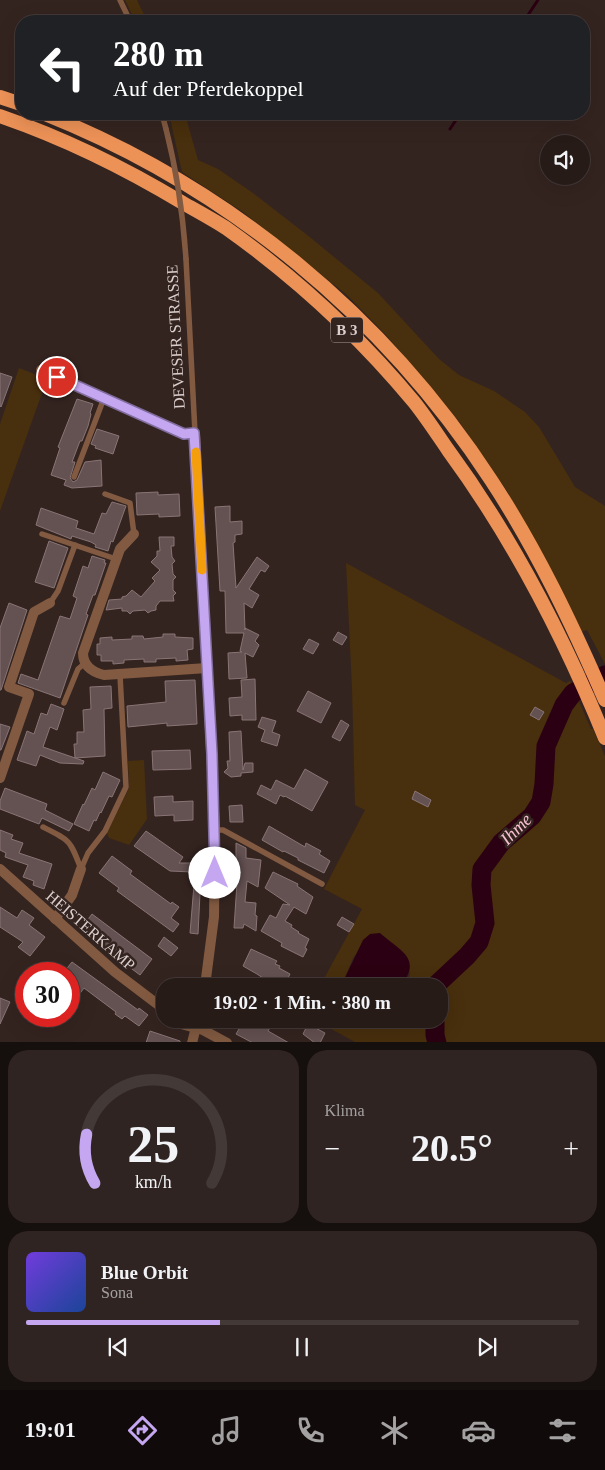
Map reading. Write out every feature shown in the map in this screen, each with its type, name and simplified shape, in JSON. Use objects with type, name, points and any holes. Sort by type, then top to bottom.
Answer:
[{"type":"highway","points":[[0,97],[15,102]]},
{"type":"highway","name":"B 3","points":[[0,116],[80,147],[152,184],[225,228],[282,272],[329,312],[366,349],[415,403],[466,474],[510,542],[558,630],[605,738]]},
{"type":"highway","name":"B 3","points":[[60,120],[85,130],[159,168],[238,217],[296,262],[341,301],[377,336],[424,388],[455,428],[493,483],[549,580],[605,700]]},
{"type":"street","points":[[41,370],[184,434],[194,433]]},
{"type":"street","name":"DEVESER STRASSE","points":[[194,433],[215,830],[216,886],[207,978]]},
{"type":"street","points":[[134,534],[120,549],[116,559],[83,652],[85,663],[89,669],[104,675],[207,668]]},
{"type":"street","points":[[0,778],[29,694],[9,686],[34,612],[50,603]]},
{"type":"street","name":"HEISTERKAMP","points":[[0,869],[115,972],[156,1003]]},
{"type":"street","points":[[55,919],[72,895],[81,869]]},
{"type":"street","points":[[192,1042],[196,1028]]},
{"type":"street","points":[[201,1028],[227,1042]]},
{"type":"lane","points":[[120,0],[127,15]]},
{"type":"lane","name":"DEVESER STRASSE","points":[[164,120],[175,162],[180,196],[186,260],[194,433]]},
{"type":"lane","points":[[74,477],[104,398]]},
{"type":"lane","points":[[105,494],[130,503],[134,534]]},
{"type":"lane","points":[[42,534],[116,559]]},
{"type":"lane","points":[[50,603],[58,591],[75,545]]},
{"type":"lane","points":[[64,703],[78,669],[85,663]]},
{"type":"lane","points":[[81,869],[88,854],[105,831],[126,787],[120,674]]},
{"type":"lane","points":[[43,827],[65,838],[71,844],[81,869]]},
{"type":"lane","points":[[215,830],[222,830],[322,884]]},
{"type":"shaded area","points":[[125,0],[137,0],[144,15],[132,15]]},
{"type":"shaded area","points":[[170,120],[187,120],[198,160],[218,169],[253,193],[378,293],[439,359],[459,375],[494,391],[525,412],[539,427],[575,487],[605,506],[605,664],[587,630],[581,632],[507,491],[460,423],[432,388],[386,335],[347,295],[243,212],[182,172]]},
{"type":"shaded area","points":[[19,368],[47,379],[0,511],[0,424]]},
{"type":"shaded area","points":[[346,563],[566,683],[570,681],[605,756],[605,1042],[355,1042],[329,1028],[448,1028],[448,978],[408,978],[410,975],[407,957],[379,933],[354,956],[344,978],[324,978],[362,909],[324,889],[365,810],[355,805]]},
{"type":"shaded area","points":[[144,760],[147,819],[129,845],[109,838],[107,833],[129,788],[128,761]]},
{"type":"shaded area","points":[[380,933],[406,956],[410,968],[406,978],[345,978],[363,940],[370,934]]},
{"type":"building","points":[[0,373],[12,377],[1,407],[0,406]]},
{"type":"building","points":[[77,399],[93,404],[88,426],[72,462],[75,462],[70,478],[73,482],[77,480],[85,462],[101,460],[102,486],[72,488],[64,485],[66,480],[51,475],[60,448],[58,447]]},
{"type":"building","points":[[97,429],[119,436],[113,454],[95,448],[96,446],[91,444]]},
{"type":"building","points":[[158,492],[158,495],[179,494],[180,516],[159,517],[159,514],[137,515],[136,493]]},
{"type":"building","points":[[112,502],[126,506],[108,551],[95,547],[96,545],[91,542],[72,536],[71,539],[36,525],[41,508],[78,521],[76,528],[94,534],[102,513],[106,514]]},
{"type":"building","points":[[230,506],[230,522],[242,521],[242,534],[235,535],[235,542],[233,543],[236,588],[257,557],[269,566],[265,572],[261,570],[249,589],[259,595],[252,608],[244,603],[245,630],[245,628],[259,635],[255,641],[259,645],[253,657],[245,653],[247,678],[229,679],[228,653],[242,652],[240,651],[244,633],[226,633],[225,591],[220,591],[215,507]]},
{"type":"building","points":[[159,537],[174,537],[174,546],[171,546],[172,557],[175,561],[172,564],[173,574],[176,577],[173,580],[173,590],[176,593],[173,596],[174,601],[160,601],[156,606],[156,610],[148,613],[145,610],[133,611],[130,614],[127,611],[122,611],[122,608],[106,610],[109,600],[122,599],[132,590],[141,597],[155,581],[152,578],[160,570],[151,562],[157,556],[157,551],[160,551]]},
{"type":"building","points":[[49,541],[68,548],[54,588],[35,582]]},
{"type":"building","points":[[92,556],[105,560],[104,563],[106,563],[86,614],[88,615],[60,698],[18,683],[21,674],[38,680],[60,616],[70,619],[77,598],[73,596],[83,566],[88,568]]},
{"type":"building","points":[[9,603],[27,610],[0,690],[0,628]]},
{"type":"building","points":[[338,632],[347,637],[342,645],[333,640]]},
{"type":"building","points":[[163,634],[175,634],[175,637],[193,638],[193,649],[187,650],[188,660],[176,661],[176,658],[144,662],[144,659],[124,660],[124,663],[113,664],[113,661],[101,661],[101,655],[97,655],[97,644],[100,644],[100,638],[112,637],[112,640],[132,639],[132,636],[143,636],[144,639],[163,637]]},
{"type":"building","points":[[309,639],[319,644],[313,654],[303,649]]},
{"type":"building","points":[[255,679],[256,720],[242,720],[242,715],[230,716],[229,698],[242,697],[241,680]]},
{"type":"building","points":[[195,680],[197,724],[167,726],[167,723],[128,727],[127,706],[166,702],[165,681]]},
{"type":"building","points":[[111,686],[112,708],[104,709],[105,756],[75,758],[74,744],[77,744],[77,732],[84,732],[83,710],[91,709],[90,687]]},
{"type":"building","points":[[308,691],[331,703],[321,723],[297,711]]},
{"type":"building","points":[[51,704],[64,709],[57,730],[50,727],[43,747],[84,761],[83,764],[60,763],[40,755],[36,766],[17,760],[27,731],[34,734],[41,713],[47,715]]},
{"type":"building","points":[[535,707],[544,712],[539,720],[530,715]]},
{"type":"building","points":[[262,717],[276,721],[272,732],[280,735],[277,746],[261,741],[265,730],[258,727]]},
{"type":"building","points":[[341,720],[349,725],[340,741],[332,737]]},
{"type":"building","points":[[0,724],[10,727],[1,750],[0,750]]},
{"type":"building","points":[[241,731],[243,770],[245,763],[253,763],[253,772],[241,773],[241,776],[231,777],[224,772],[228,768],[227,761],[230,761],[229,732]]},
{"type":"building","points":[[190,750],[191,769],[153,770],[152,751]]},
{"type":"building","points":[[305,769],[328,782],[312,811],[285,796],[280,795],[276,804],[257,794],[261,785],[271,790],[276,780],[294,789]]},
{"type":"building","points":[[103,772],[120,780],[112,797],[109,796],[89,831],[74,824],[83,804],[92,788],[95,790]]},
{"type":"building","points":[[5,788],[47,804],[45,810],[73,824],[69,831],[42,818],[39,824],[0,809],[0,801]]},
{"type":"building","points":[[415,791],[431,800],[428,807],[412,799]]},
{"type":"building","points":[[173,796],[173,802],[193,801],[193,820],[174,821],[174,815],[155,816],[154,797]]},
{"type":"building","points":[[242,805],[243,822],[230,822],[229,806]]},
{"type":"building","points":[[269,826],[305,847],[306,843],[321,851],[319,854],[330,861],[324,873],[262,840]]},
{"type":"building","points":[[0,830],[13,835],[11,839],[23,843],[19,853],[52,864],[44,889],[33,885],[34,881],[23,877],[28,865],[5,857],[6,853],[0,850]]},
{"type":"building","points":[[146,831],[183,857],[179,863],[193,863],[192,872],[170,871],[134,846]]},
{"type":"building","points":[[236,843],[246,848],[246,858],[261,860],[258,887],[247,881],[245,902],[256,903],[256,931],[244,924],[243,928],[234,928],[238,868],[236,867]]},
{"type":"building","points":[[112,856],[132,871],[130,874],[171,904],[172,902],[179,907],[171,918],[179,924],[173,932],[117,891],[119,888],[99,873]]},
{"type":"building","points":[[273,872],[298,884],[297,886],[313,897],[306,914],[294,907],[285,921],[292,925],[291,927],[298,933],[309,939],[303,957],[281,946],[282,943],[261,931],[270,915],[276,918],[283,904],[290,905],[265,888]]},
{"type":"building","points":[[195,873],[201,873],[198,934],[190,933]]},
{"type":"building","points":[[0,907],[17,918],[22,910],[34,918],[29,925],[45,937],[30,956],[18,947],[23,942],[0,927]]},
{"type":"building","points":[[92,914],[152,959],[140,975],[80,930]]},
{"type":"building","points":[[342,917],[354,924],[349,932],[337,925]]},
{"type":"building","points":[[164,937],[178,948],[171,956],[158,946]]},
{"type":"building","points":[[251,949],[277,961],[275,964],[280,966],[279,968],[290,974],[288,978],[263,978],[243,966]]},
{"type":"building","points":[[80,968],[138,1010],[139,1008],[148,1015],[139,1026],[125,1016],[122,1019],[115,1014],[116,1012],[84,988],[80,993]]},
{"type":"building","points":[[0,998],[10,1002],[0,1024]]},
{"type":"building","points":[[240,1028],[270,1028],[268,1031],[287,1042],[251,1042],[236,1034]]},
{"type":"building","points":[[306,1028],[316,1028],[325,1033],[320,1042],[314,1042],[303,1034]]},
{"type":"building","points":[[150,1031],[180,1041],[180,1042],[146,1042]]},
{"type":"waterway","points":[[528,15],[538,0]]},
{"type":"waterway","points":[[450,129],[456,120]]},
{"type":"waterway","name":"Ihme","points":[[444,978],[479,942],[485,923],[481,885],[482,869],[501,843],[532,816],[541,802],[546,746],[564,705],[573,693],[605,675]]},
{"type":"waterway","name":"Ihme","points":[[435,1028],[437,1042]]},
{"type":"slow traffic","points":[[196,452],[202,570]]},
{"type":"route","points":[[57,377],[184,434],[194,433],[212,754],[215,873]]}]
